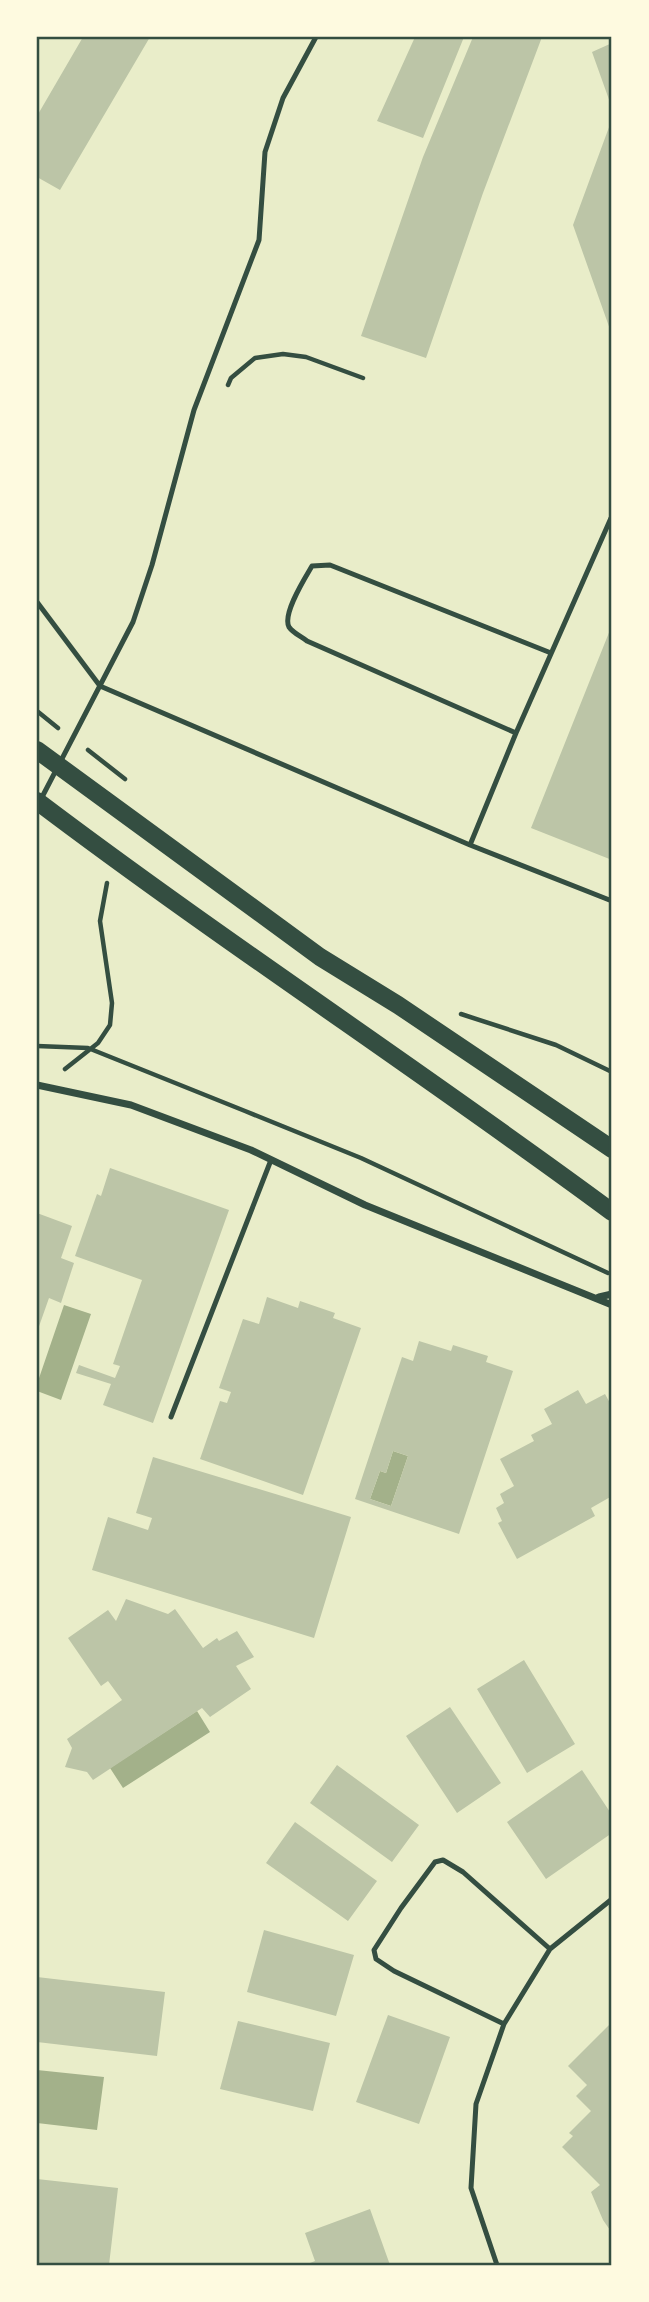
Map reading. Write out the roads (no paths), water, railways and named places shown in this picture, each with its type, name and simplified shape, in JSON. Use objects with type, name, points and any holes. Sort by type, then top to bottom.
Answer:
[{"type":"main road","points":[[37,750],[320,957],[409,1013],[612,1149]]},
{"type":"main road","points":[[38,802],[112,858],[534,1154],[612,1212]]},
{"type":"street","points":[[37,1085],[131,1105],[271,1160],[365,1205],[612,1305]]},
{"type":"street","points":[[598,1298],[612,1294]]},
{"type":"lane","points":[[38,802],[133,622],[152,565],[194,410],[259,240],[265,152],[284,97],[316,37]]},
{"type":"lane","points":[[470,845],[516,733],[611,518]]},
{"type":"lane","points":[[516,733],[290,629],[287,619],[300,585],[312,566],[330,565],[551,653]]},
{"type":"lane","points":[[37,602],[100,686],[470,845],[612,901]]},
{"type":"lane","points":[[170,1417],[271,1160]]},
{"type":"lane","points":[[504,2024],[394,1971],[376,1959],[374,1950],[435,1862],[443,1860],[463,1872],[550,1949]]},
{"type":"lane","points":[[497,2265],[471,2188],[477,2104],[504,2024],[550,1949],[612,1899]]}]
